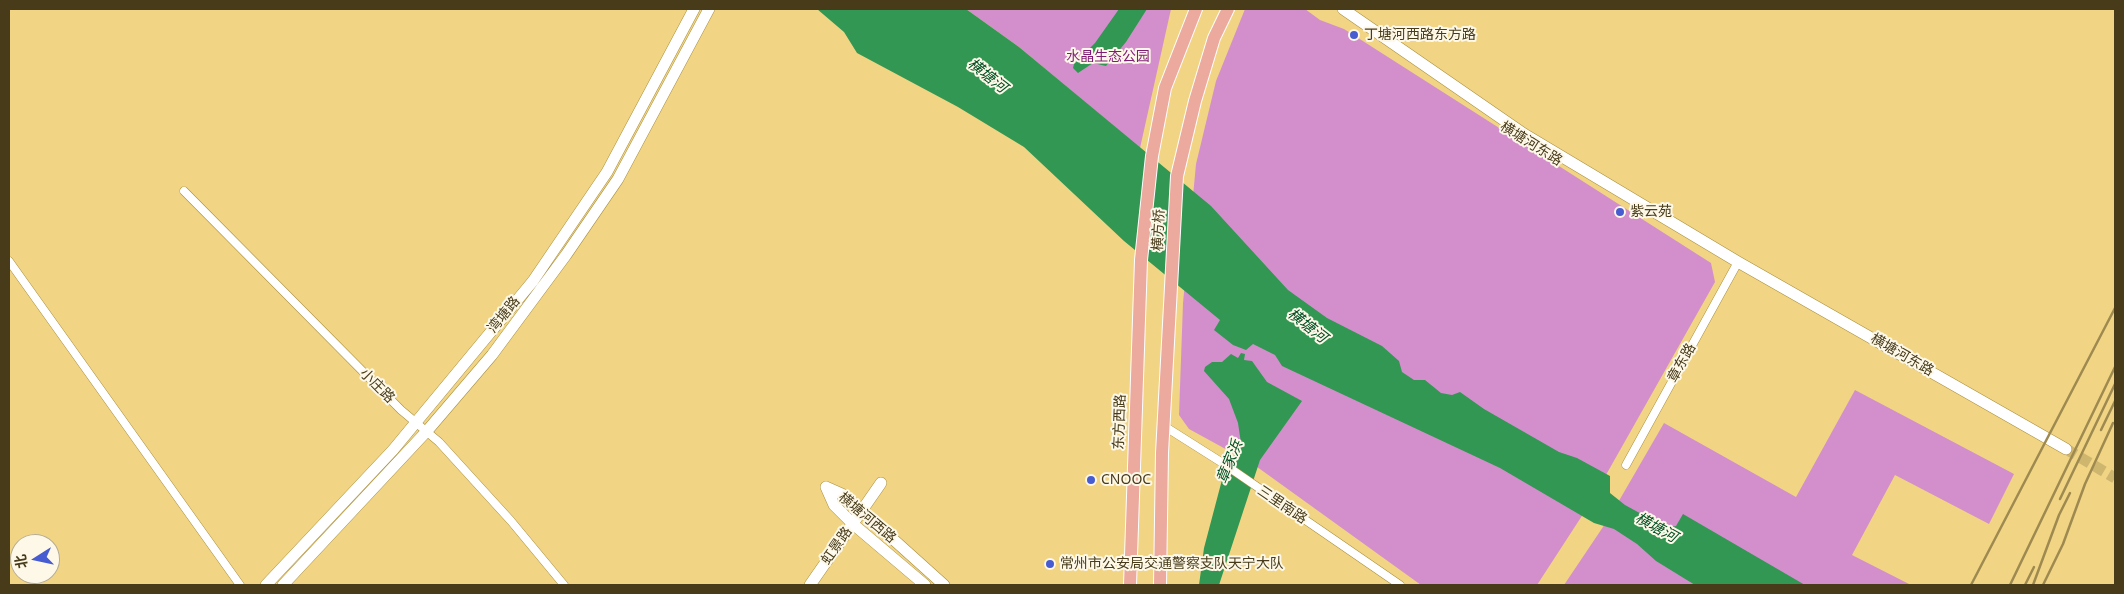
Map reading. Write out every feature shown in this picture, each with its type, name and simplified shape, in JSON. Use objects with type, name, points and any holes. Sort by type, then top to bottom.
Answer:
[{"type":"main road","name":"横方桥","points":[[1140,260],[1152,156],[1165,88],[1196,9]]},
{"type":"main road","name":"横方桥","points":[[1164,426],[1177,176],[1195,101],[1214,38],[1228,9]]},
{"type":"main road","name":"东方西路","points":[[1130,585],[1140,260]]},
{"type":"main road","points":[[1160,585],[1164,426]]},
{"type":"street","name":"湾塘路","points":[[266,585],[393,450],[532,281],[607,172],[694,9]]},
{"type":"street","points":[[283,585],[427,431],[492,355],[566,255],[618,179],[709,9]]},
{"type":"street","name":"横塘河东路","points":[[1334,9],[1520,138],[1715,254],[1738,262]]},
{"type":"street","name":"横塘河东路","points":[[1343,9],[1524,134],[1718,248],[1738,262],[2066,450]]},
{"type":"street","name":"小庄路","points":[[184,191],[416,422],[440,442],[511,521],[564,585]]},
{"type":"street","points":[[9,261],[240,585]]},
{"type":"street","name":"章东路","points":[[1626,464],[1738,262]]},
{"type":"street","name":"三里南路","points":[[1164,426],[1221,462],[1400,585]]},
{"type":"street","name":"虹景路","points":[[810,585],[881,483]]},
{"type":"street","name":"横塘河西路","points":[[925,585],[852,524],[834,505],[826,487],[844,495],[944,585]]},
{"type":"green space","name":"水晶生态公园","points":[[966,9],[1171,9],[1140,148],[1019,47]]},
{"type":"green space","points":[[1245,9],[1305,9],[1320,20],[1344,29],[1711,263],[1715,282],[1589,505],[1537,585],[1421,585],[1253,464],[1189,429],[1179,415],[1183,303],[1196,164],[1216,81]]},
{"type":"green space","points":[[1855,390],[2014,474],[1989,524],[1895,475],[1852,555],[1911,585],[1564,585],[1609,518],[1664,423],[1796,497]]},
{"type":"water","name":"横塘河","points":[[817,9],[966,9],[1019,47],[1211,206],[1288,290],[1327,318],[1382,346],[1399,361],[1402,372],[1414,380],[1425,380],[1441,393],[1452,395],[1460,392],[1484,409],[1559,452],[1577,458],[1610,476],[1610,493],[1625,505],[1667,528],[1676,526],[1683,514],[1805,585],[1695,585],[1656,561],[1637,544],[1614,529],[1594,523],[1500,468],[1282,366],[1275,355],[1253,344],[1246,350],[1233,345],[1214,330],[1220,320],[1124,241],[1024,147],[958,107],[857,53],[844,32]]},
{"type":"water","points":[[1119,9],[1147,9],[1126,42],[1106,66],[1093,63],[1078,73],[1073,68],[1074,64],[1095,43]]},
{"type":"water","points":[[1241,353],[1245,354],[1244,360],[1252,361],[1267,382],[1302,401],[1260,460],[1219,585],[1199,585],[1204,548],[1223,476],[1241,443],[1238,423],[1229,399],[1204,371],[1205,367],[1212,362],[1222,362],[1231,354],[1238,358]]},
{"type":"tunnel","points":[[2066,449],[2115,478]]},
{"type":"railway","points":[[1971,585],[2115,308]]},
{"type":"railway","points":[[2010,585],[2115,367]]},
{"type":"railway","points":[[2060,499],[2115,384]]},
{"type":"railway","points":[[2101,430],[2115,401]]},
{"type":"railway","points":[[2043,585],[2063,544],[2085,484],[2113,423]]},
{"type":"railway","points":[[2033,585],[2059,515],[2070,493]]},
{"type":"railway","points":[[2025,585],[2034,567]]},
{"type":"place","name":"丁塘河西路东方路","points":[[1354,35]]},
{"type":"place","name":"紫云苑","points":[[1620,212]]},
{"type":"place","name":"CNOOC","points":[[1091,480]]},
{"type":"place","name":"常州市公安局交通警察支队天宁大队","points":[[1050,564]]},
{"type":"water label","name":"章家浜","points":[[1230,462]]}]
